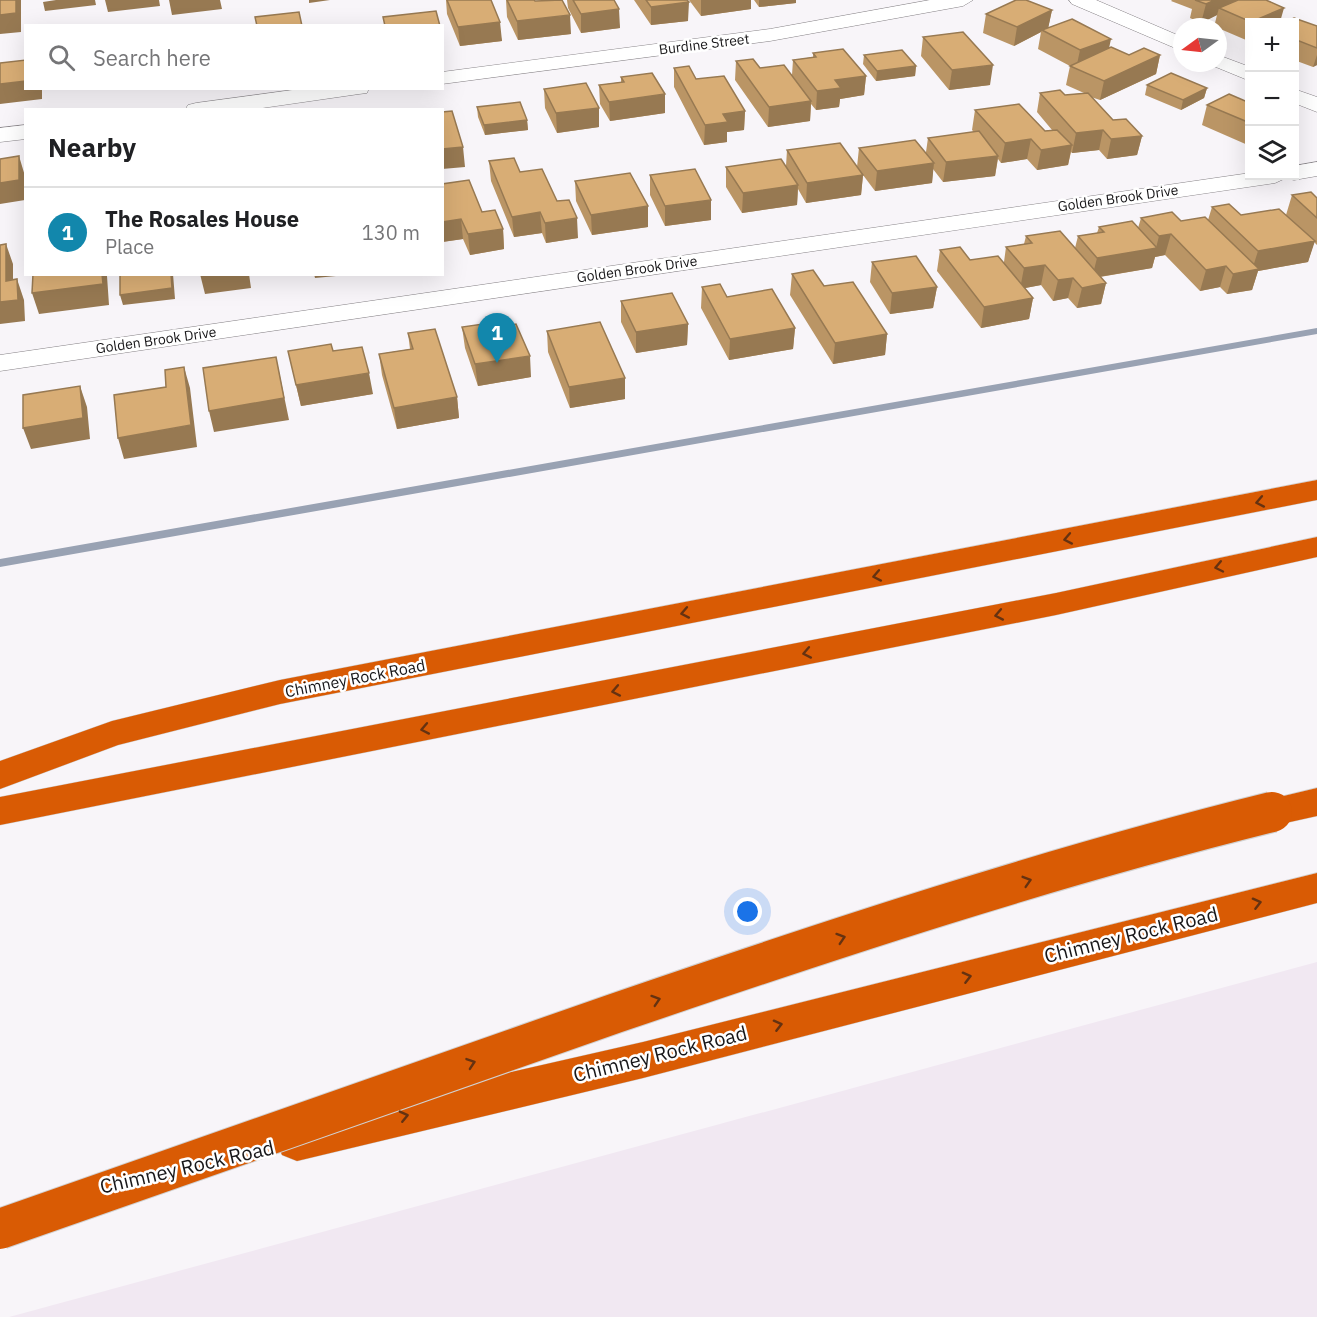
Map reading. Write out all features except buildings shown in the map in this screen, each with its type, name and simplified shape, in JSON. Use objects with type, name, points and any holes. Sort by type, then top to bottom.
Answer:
[{"type":"highway","name":"Chimney Rock Road","points":[[0,775],[112,734],[280,692],[1317,490]]},
{"type":"highway","points":[[0,811],[1056,604],[1317,547]]},
{"type":"highway","points":[[0,1229],[584,1023],[879,925],[1192,831],[1317,802]]},
{"type":"highway","name":"Chimney Rock Road","points":[[0,1211],[643,1060],[1317,888]]},
{"type":"street","name":"Burdine Street","points":[[444,78],[770,35],[963,0]]},
{"type":"street","points":[[1079,0],[1173,41]]},
{"type":"street","points":[[1227,65],[1245,73]]},
{"type":"street","points":[[211,108],[344,90]]},
{"type":"street","points":[[1299,97],[1317,105]]},
{"type":"street","points":[[0,135],[24,132]]},
{"type":"street","points":[[1299,171],[1317,169]]},
{"type":"street","name":"Golden Brook Drive","points":[[0,363],[1248,180]]},
{"type":"shaded area","points":[[1317,962],[1317,1317],[9,1317]]},
{"type":"waterway","points":[[0,563],[1317,331]]},
{"type":"place","name":"The Rosales House","points":[[497,363]]}]
